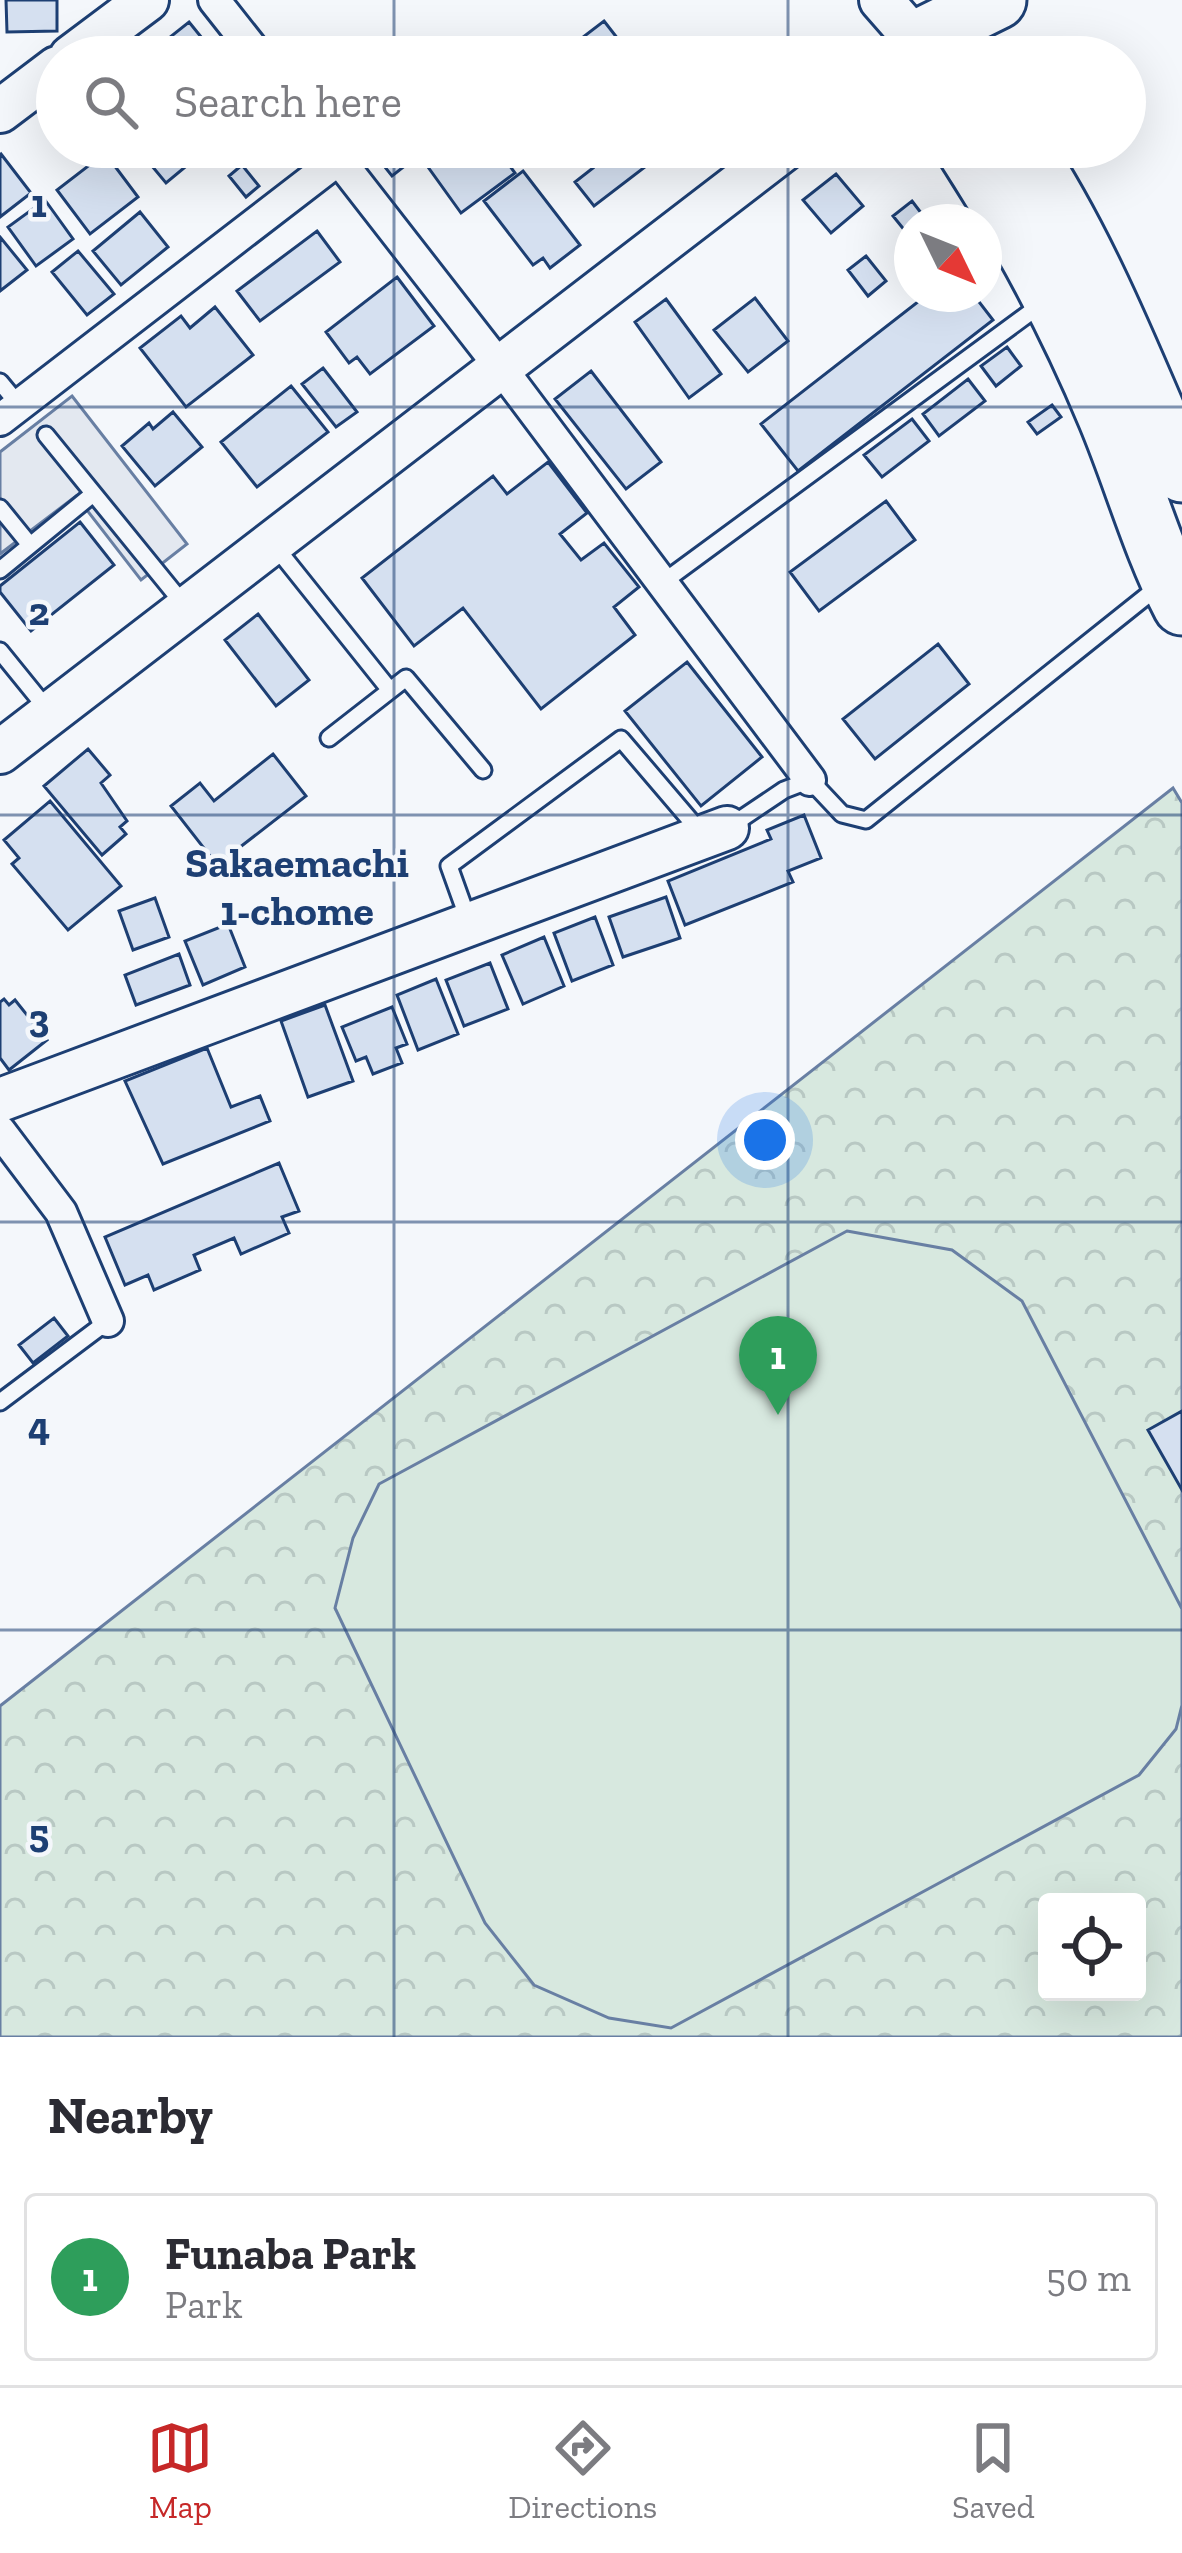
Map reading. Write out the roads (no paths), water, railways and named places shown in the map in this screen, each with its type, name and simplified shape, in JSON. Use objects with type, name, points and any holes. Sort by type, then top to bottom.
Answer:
[{"type":"highway","points":[[916,35],[997,0]]},
{"type":"highway","points":[[978,168],[1005,209],[1107,416],[1175,592]]},
{"type":"highway","points":[[1037,168],[1122,334],[1182,473]]},
{"type":"street","points":[[99,36],[147,0]]},
{"type":"street","points":[[214,0],[242,36]]},
{"type":"street","points":[[0,110],[36,83]]},
{"type":"street","points":[[6,402],[314,168]]},
{"type":"street","points":[[346,168],[810,780]]},
{"type":"street","points":[[0,752],[761,168]]},
{"type":"street","points":[[0,1100],[716,832]]},
{"type":"street","points":[[0,1131],[62,1212],[108,1321]]},
{"type":"lane","points":[[662,583],[1050,297]]},
{"type":"lane","points":[[46,435],[187,609]]},
{"type":"lane","points":[[0,570],[93,494]]},
{"type":"lane","points":[[0,508],[30,545]]},
{"type":"lane","points":[[272,543],[389,689]]},
{"type":"lane","points":[[470,924],[449,866],[621,739],[716,832],[784,790],[810,780],[842,814],[866,820],[1175,592]]},
{"type":"lane","points":[[0,651],[50,713]]},
{"type":"lane","points":[[328,738],[406,678],[483,770]]},
{"type":"lane","points":[[0,1402],[108,1321]]},
{"type":"place","name":"Funaba Park","points":[[778,1415]]},
{"type":"district","name":"Sakaemachi 1-chome","points":[[297,886]]}]
